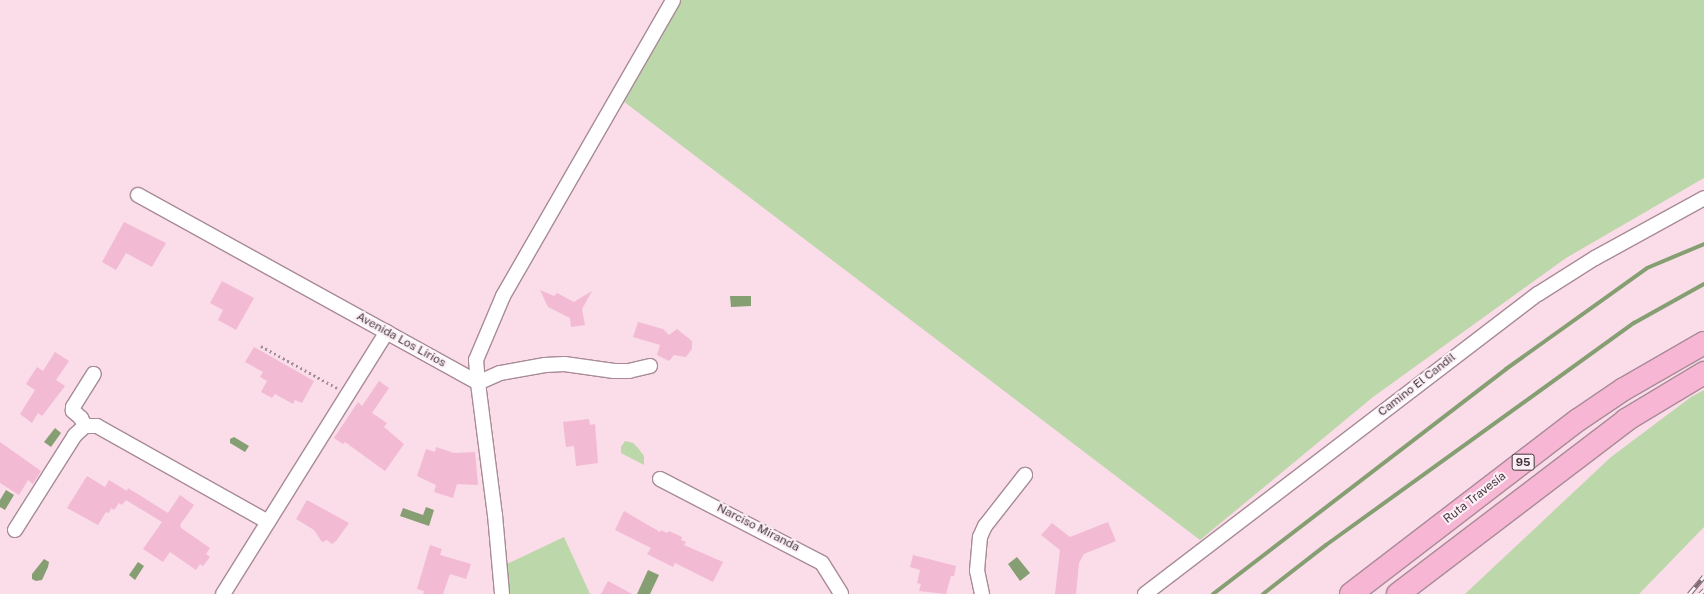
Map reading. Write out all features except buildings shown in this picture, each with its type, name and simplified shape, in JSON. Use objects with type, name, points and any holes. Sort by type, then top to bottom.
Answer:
[{"type":"highway","name":"Ruta Travesía","points":[[1351,594],[1578,420],[1624,389],[1704,343]]},
{"type":"highway","name":"95","points":[[1398,594],[1626,420],[1704,373]]},
{"type":"street","points":[[502,594],[495,515],[476,360],[503,296],[673,0]]},
{"type":"street","name":"Avenida Los Lirios","points":[[138,195],[478,383]]},
{"type":"street","name":"Camino El Candil","points":[[1144,594],[1538,294],[1595,258],[1704,198]]},
{"type":"street","points":[[223,594],[387,332]]},
{"type":"street","points":[[478,383],[500,373],[545,365],[564,364],[614,371],[629,371],[650,366]]},
{"type":"street","points":[[84,426],[82,418],[73,411],[73,407],[94,374]]},
{"type":"street","points":[[15,530],[75,435],[84,426],[97,426],[122,439],[268,522]]},
{"type":"street","points":[[982,594],[977,571],[980,537],[985,526],[1025,475]]},
{"type":"street","name":"Narciso Miranda","points":[[660,479],[822,563],[841,594]]},
{"type":"path","points":[[261,346],[337,388]]},
{"type":"shaded area","points":[[681,0],[1704,0],[1704,178],[1566,258],[1373,397],[1200,540],[623,101]]},
{"type":"shaded area","points":[[730,296],[751,296],[751,306],[731,307]]},
{"type":"shaded area","points":[[1704,390],[1704,527],[1639,594],[1465,594],[1611,457],[1691,397]]},
{"type":"shaded area","points":[[55,428],[61,433],[51,447],[44,442]]},
{"type":"shaded area","points":[[234,437],[249,446],[245,452],[230,443],[230,439]]},
{"type":"shaded area","points":[[625,441],[633,443],[638,448],[644,456],[644,465],[621,453],[621,447]]},
{"type":"shaded area","points":[[6,490],[14,495],[5,510],[0,507],[0,500]]},
{"type":"shaded area","points":[[426,507],[434,510],[429,526],[400,516],[403,508],[423,515]]},
{"type":"shaded area","points":[[564,537],[590,594],[508,594],[505,565]]},
{"type":"shaded area","points":[[1017,557],[1030,573],[1020,581],[1008,564]]},
{"type":"shaded area","points":[[44,559],[49,562],[48,567],[42,580],[36,581],[32,579],[32,574]]},
{"type":"shaded area","points":[[138,562],[144,566],[135,580],[129,575]]},
{"type":"shaded area","points":[[648,570],[659,575],[650,594],[637,594]]},
{"type":"waterway","points":[[1213,594],[1506,369],[1647,268],[1704,244]]},
{"type":"waterway","points":[[1263,594],[1326,545],[1634,323],[1704,284]]},
{"type":"railway","points":[[1689,594],[1704,576]]},
{"type":"railway","points":[[1700,594],[1704,590]]}]
